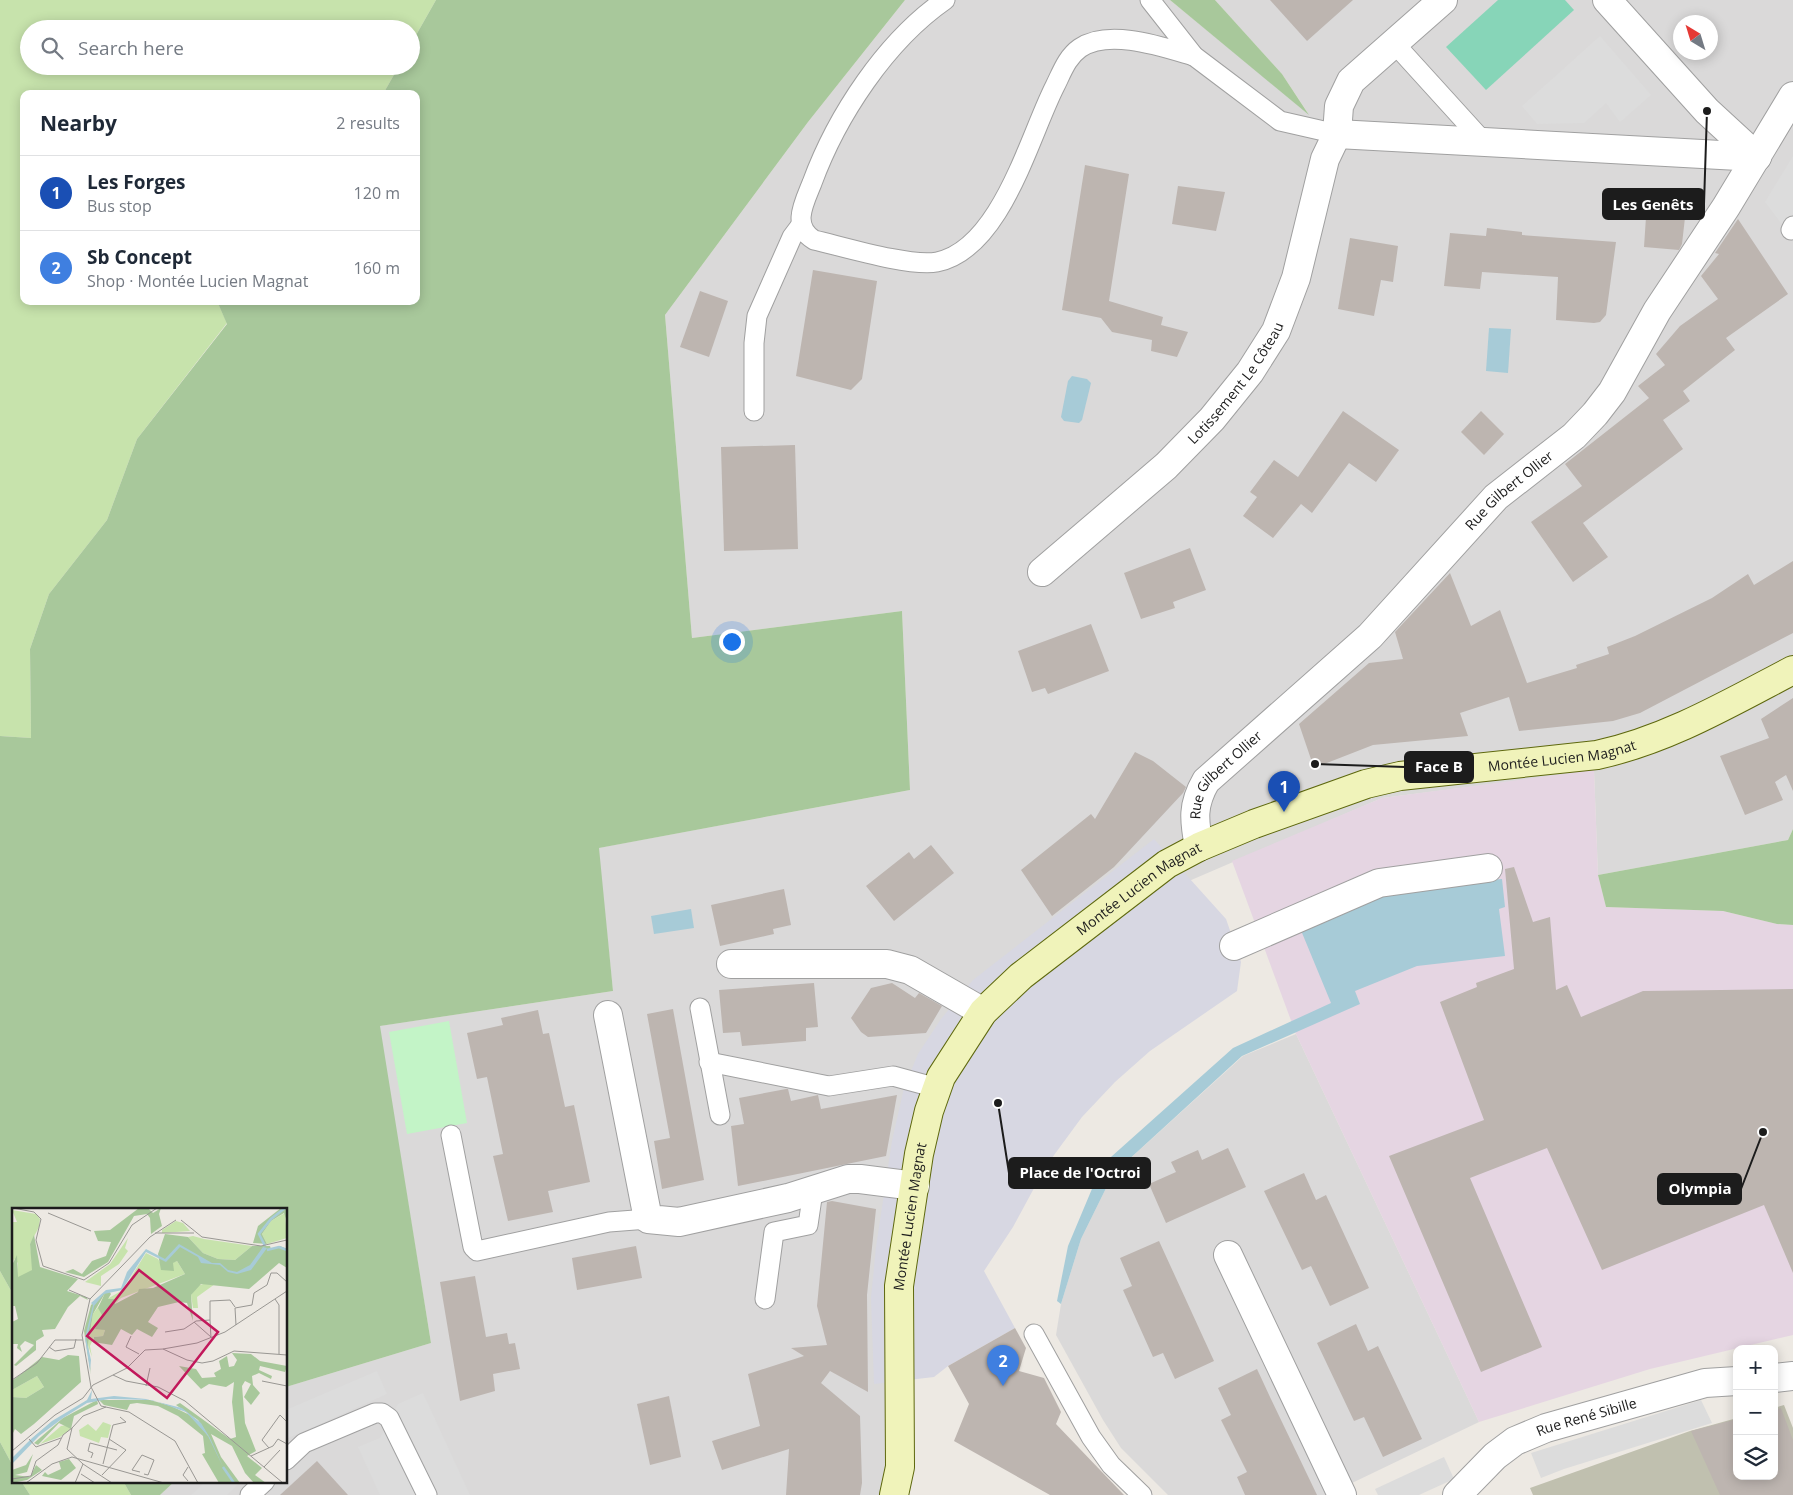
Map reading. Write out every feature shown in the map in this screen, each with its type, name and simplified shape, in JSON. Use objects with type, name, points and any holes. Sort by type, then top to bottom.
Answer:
[{"type":"main road","name":"Montée Lucien Magnat","points":[[894,1495],[900,1467],[898,1286],[919,1154],[937,1088],[956,1053],[983,1012],[1029,970],[1167,864],[1199,847],[1284,812],[1366,784],[1400,776],[1597,755],[1622,750],[1656,739],[1793,670]]},
{"type":"street","points":[[1443,0],[1351,81],[1339,106],[1337,134],[1757,157]]},
{"type":"street","points":[[1607,0],[1706,111],[1757,157]]},
{"type":"street","name":"Rue Gilbert Ollier","points":[[1199,847],[1195,816],[1197,797],[1206,781],[1370,636],[1496,497],[1574,436],[1595,414],[1612,392],[1657,311],[1757,157],[1793,96]]},
{"type":"street","name":"Lotissement Le Côteau","points":[[1042,572],[1166,466],[1212,419],[1250,372],[1276,331],[1296,278],[1325,159],[1337,134]]},
{"type":"street","points":[[1234,946],[1379,883],[1488,868]]},
{"type":"street","points":[[731,964],[887,964],[910,970],[983,1012]]},
{"type":"street","points":[[608,1015],[648,1219],[678,1222],[788,1198],[848,1180],[860,1179],[915,1186]]},
{"type":"street","points":[[1228,1255],[1342,1495]]},
{"type":"street","points":[[1778,1378],[1793,1376]]},
{"type":"street","name":"Rue René Sibille","points":[[1457,1495],[1495,1456],[1514,1441],[1546,1428],[1705,1383],[1733,1380]]},
{"type":"lane","points":[[945,0],[931,10],[905,35],[846,109],[815,173],[800,214],[801,225],[806,235],[814,240],[918,263],[937,262],[954,256],[970,246],[984,232],[1025,158],[1049,97],[1068,60],[1081,48],[1106,40],[1136,40],[1194,56]]},
{"type":"lane","points":[[1150,0],[1194,56],[1280,121],[1337,134]]},
{"type":"lane","points":[[1394,43],[1482,141]]},
{"type":"lane","points":[[754,411],[754,343],[758,316],[792,237],[801,225]]},
{"type":"lane","points":[[700,1008],[720,1115]]},
{"type":"lane","points":[[709,1062],[829,1086],[893,1076],[937,1088]]},
{"type":"lane","points":[[452,1135],[473,1247],[477,1251],[609,1222],[648,1219]]},
{"type":"lane","points":[[765,1299],[774,1232],[808,1225],[813,1191]]},
{"type":"lane","points":[[1034,1334],[1091,1437],[1111,1465],[1142,1495]]},
{"type":"lane","points":[[288,1458],[304,1443],[375,1413],[382,1413],[389,1418],[427,1495]]},
{"type":"lane","points":[[250,1495],[264,1482]]},
{"type":"shaded area","points":[[905,0],[1170,0],[1308,113],[1282,74],[1215,0],[1793,0],[1793,829],[1788,840],[1598,875],[1594,771],[1382,798],[1175,887],[963,1080],[894,1495],[160,1495],[174,1482],[288,1482],[288,1386],[431,1343],[379,1026],[613,991],[598,848],[910,790],[902,611],[692,638],[665,315],[808,122]]},
{"type":"shaded area","points":[[1600,36],[1651,95],[1620,122],[1606,103],[1584,123],[1537,124],[1522,106]]},
{"type":"shaded area","points":[[1793,156],[1793,239],[1765,202]]},
{"type":"shaded area","points":[[1594,770],[1598,875],[1606,907],[1723,911],[1777,924],[1793,925],[1793,1335],[1751,1345],[1733,1345],[1733,1349],[1650,1369],[1479,1422],[1296,1034],[1232,861],[1382,798]]},
{"type":"shaded area","points":[[1154,839],[1226,919],[1241,962],[1237,991],[1150,1051],[1115,1082],[1082,1117],[1046,1166],[1013,1227],[984,1271],[1015,1328],[948,1366],[934,1377],[874,1384],[871,1298],[876,1247],[892,1141],[904,1088],[918,1054],[941,1019],[973,980]]},
{"type":"shaded area","points":[[1296,1034],[1479,1422],[1327,1495],[1168,1495],[1121,1448],[1103,1420],[1056,1335],[1061,1304],[1081,1239],[1113,1174],[1243,1056]]},
{"type":"shaded area","points":[[377,1371],[387,1394],[288,1438],[288,1409]]},
{"type":"shaded area","points":[[423,1393],[470,1495],[380,1495],[358,1447],[380,1438],[398,1404]]},
{"type":"shaded area","points":[[1701,1400],[1712,1423],[1564,1469],[1541,1478],[1531,1453]]},
{"type":"shaded area","points":[[1784,1405],[1793,1428],[1793,1495],[1533,1495],[1530,1488],[1690,1431],[1733,1419],[1733,1480],[1778,1480],[1778,1407]]},
{"type":"shaded area","points":[[1444,1457],[1454,1479],[1419,1495],[1378,1495],[1375,1489]]},
{"type":"shaded area","points":[[205,1482],[241,1482],[227,1495],[191,1495]]},
{"type":"green space","points":[[0,0],[436,0],[420,28],[420,20],[20,20],[20,75],[394,75],[385,90],[20,90],[20,305],[219,305],[227,323],[137,439],[107,520],[49,594],[30,649],[31,738],[0,736]]},
{"type":"green space","points":[[436,0],[905,0],[808,122],[665,315],[692,638],[902,611],[910,790],[599,848],[613,991],[380,1026],[431,1343],[288,1386],[288,1208],[12,1208],[12,1292],[0,1271],[0,736],[31,738],[30,649],[49,594],[107,520],[137,439],[227,324],[219,305],[420,305],[420,90],[385,90],[394,75],[420,75],[420,28]]},
{"type":"green space","points":[[1170,0],[1215,0],[1282,74],[1309,115]]},
{"type":"green space","points":[[1498,0],[1565,0],[1574,10],[1486,90],[1446,47]]},
{"type":"green space","points":[[1793,829],[1793,925],[1777,924],[1723,911],[1606,907],[1598,875],[1788,840]]},
{"type":"green space","points":[[449,1021],[467,1123],[407,1134],[389,1032]]},
{"type":"green space","points":[[0,1271],[12,1292],[12,1464],[0,1442]]},
{"type":"green space","points":[[0,1442],[12,1464],[12,1482],[22,1482],[30,1495],[0,1495]]},
{"type":"green space","points":[[22,1482],[124,1482],[131,1495],[30,1495]]},
{"type":"green space","points":[[124,1482],[174,1482],[160,1495],[131,1495]]},
{"type":"water","points":[[1489,328],[1511,329],[1508,373],[1486,371]]},
{"type":"water","points":[[1072,376],[1087,379],[1091,383],[1082,420],[1079,423],[1064,421],[1061,417],[1068,381]]},
{"type":"water","points":[[1502,879],[1505,907],[1499,909],[1505,956],[1417,966],[1355,991],[1360,1004],[1242,1056],[1113,1174],[1081,1239],[1061,1304],[1057,1301],[1068,1246],[1102,1165],[1233,1048],[1331,1003],[1300,928],[1397,888]]},
{"type":"water","points":[[691,909],[694,928],[654,934],[651,916]]},
{"type":"building","points":[[1270,0],[1353,0],[1307,41]]},
{"type":"building","points":[[1085,165],[1129,174],[1109,301],[1163,317],[1161,325],[1188,332],[1177,357],[1151,351],[1152,340],[1112,332],[1101,318],[1062,310]]},
{"type":"building","points":[[1178,186],[1225,192],[1216,231],[1172,224]]},
{"type":"building","points":[[1659,199],[1687,200],[1682,244],[1679,250],[1644,247],[1647,202],[1659,204]]},
{"type":"building","points":[[1738,219],[1788,294],[1726,338],[1735,350],[1683,391],[1690,401],[1663,420],[1683,449],[1583,523],[1608,557],[1573,582],[1531,522],[1582,486],[1565,464],[1649,398],[1638,386],[1665,365],[1656,354],[1680,326],[1718,299],[1701,276],[1719,254],[1715,253]]},
{"type":"building","points":[[1487,228],[1522,232],[1522,235],[1616,242],[1606,315],[1600,322],[1594,323],[1556,320],[1558,277],[1482,272],[1480,289],[1444,286],[1450,233],[1486,236]]},
{"type":"building","points":[[1350,238],[1398,246],[1393,282],[1381,280],[1374,316],[1338,309]]},
{"type":"building","points":[[813,270],[877,281],[862,379],[851,390],[796,376]]},
{"type":"building","points":[[700,291],[728,301],[709,357],[680,347]]},
{"type":"building","points":[[1343,411],[1399,450],[1376,482],[1349,463],[1312,513],[1301,504],[1273,538],[1243,516],[1257,497],[1250,492],[1274,460],[1298,477]]},
{"type":"building","points":[[1481,411],[1504,434],[1484,455],[1461,432]]},
{"type":"building","points":[[795,445],[798,549],[724,551],[721,447]]},
{"type":"building","points":[[1190,548],[1206,590],[1173,602],[1175,608],[1141,619],[1124,573]]},
{"type":"building","points":[[1793,561],[1793,633],[1640,713],[1613,721],[1519,731],[1509,697],[1460,713],[1468,736],[1373,745],[1314,768],[1299,724],[1369,663],[1403,659],[1395,632],[1450,573],[1471,626],[1500,610],[1527,683],[1577,668],[1576,665],[1609,654],[1607,647],[1635,636],[1712,598],[1748,574],[1754,585]]},
{"type":"building","points":[[1091,624],[1109,671],[1048,694],[1045,688],[1032,692],[1018,651]]},
{"type":"building","points":[[1793,698],[1793,791],[1786,775],[1775,782],[1783,800],[1745,815],[1720,756],[1769,738],[1761,719]]},
{"type":"building","points":[[1135,752],[1153,761],[1186,787],[1183,793],[1114,867],[1052,916],[1021,870],[1091,814],[1095,819]]},
{"type":"building","points":[[931,845],[954,873],[894,921],[866,886],[909,852],[914,859]]},
{"type":"building","points":[[1514,867],[1533,922],[1550,917],[1556,990],[1567,985],[1581,1017],[1643,991],[1793,989],[1793,1273],[1764,1205],[1602,1270],[1547,1148],[1470,1178],[1542,1347],[1481,1372],[1389,1156],[1484,1120],[1440,1002],[1477,987],[1476,983],[1514,969],[1505,869]]},
{"type":"building","points":[[784,889],[791,925],[773,929],[774,934],[720,946],[711,905]]},
{"type":"building","points":[[814,983],[818,1027],[806,1028],[806,1041],[742,1046],[740,1032],[723,1033],[719,990]]},
{"type":"building","points":[[892,983],[915,998],[919,993],[942,1006],[926,1033],[868,1037],[861,1032],[851,1018],[871,988]]},
{"type":"building","points":[[673,1009],[704,1180],[662,1189],[654,1141],[670,1138],[647,1014]]},
{"type":"building","points":[[538,1010],[543,1034],[549,1033],[565,1107],[574,1105],[590,1182],[548,1191],[553,1212],[508,1221],[493,1156],[503,1154],[487,1077],[477,1079],[467,1033],[503,1025],[501,1018]]},
{"type":"building","points":[[788,1089],[791,1101],[818,1095],[821,1109],[897,1095],[886,1156],[738,1186],[731,1126],[744,1124],[739,1098]]},
{"type":"building","points":[[1228,1148],[1246,1187],[1166,1223],[1149,1184],[1176,1172],[1171,1162],[1198,1150],[1202,1160]]},
{"type":"building","points":[[1304,1173],[1316,1200],[1326,1195],[1369,1288],[1330,1306],[1311,1266],[1302,1270],[1264,1191]]},
{"type":"building","points":[[832,1201],[876,1209],[867,1295],[868,1392],[830,1371],[821,1383],[860,1416],[862,1483],[860,1495],[786,1495],[789,1449],[722,1470],[712,1441],[760,1426],[748,1374],[804,1356],[791,1348],[827,1345],[817,1306],[827,1202]]},
{"type":"building","points":[[1159,1241],[1214,1361],[1175,1379],[1163,1353],[1153,1357],[1123,1290],[1132,1286],[1120,1258]]},
{"type":"building","points":[[636,1246],[642,1278],[577,1290],[572,1258]]},
{"type":"building","points":[[475,1276],[486,1337],[507,1333],[509,1344],[515,1343],[520,1369],[493,1374],[495,1391],[460,1401],[440,1282]]},
{"type":"building","points":[[1356,1324],[1368,1351],[1378,1346],[1422,1439],[1383,1457],[1364,1417],[1354,1421],[1317,1343]]},
{"type":"building","points":[[1015,1328],[1026,1348],[1019,1371],[1044,1378],[1061,1412],[1056,1424],[1124,1495],[1050,1495],[954,1441],[969,1404],[948,1366]]},
{"type":"building","points":[[1257,1369],[1317,1495],[1245,1495],[1237,1477],[1247,1472],[1221,1420],[1231,1415],[1218,1388]]},
{"type":"building","points":[[669,1396],[681,1457],[650,1465],[637,1404]]},
{"type":"building","points":[[1781,1408],[1793,1440],[1793,1495],[1720,1495],[1691,1431],[1733,1420],[1733,1480],[1778,1480],[1778,1409]]},
{"type":"building","points":[[317,1461],[348,1495],[280,1495]]},
{"type":"place","name":"Les Genêts","points":[[1707,111]]},
{"type":"place","name":"Face B","points":[[1315,764]]},
{"type":"place","name":"Les Forges","points":[[1284,812]]},
{"type":"place","name":"Place de l'Octroi","points":[[998,1103]]},
{"type":"place","name":"Olympia","points":[[1763,1132]]},
{"type":"place","name":"Sb Concept","points":[[1003,1386]]}]
